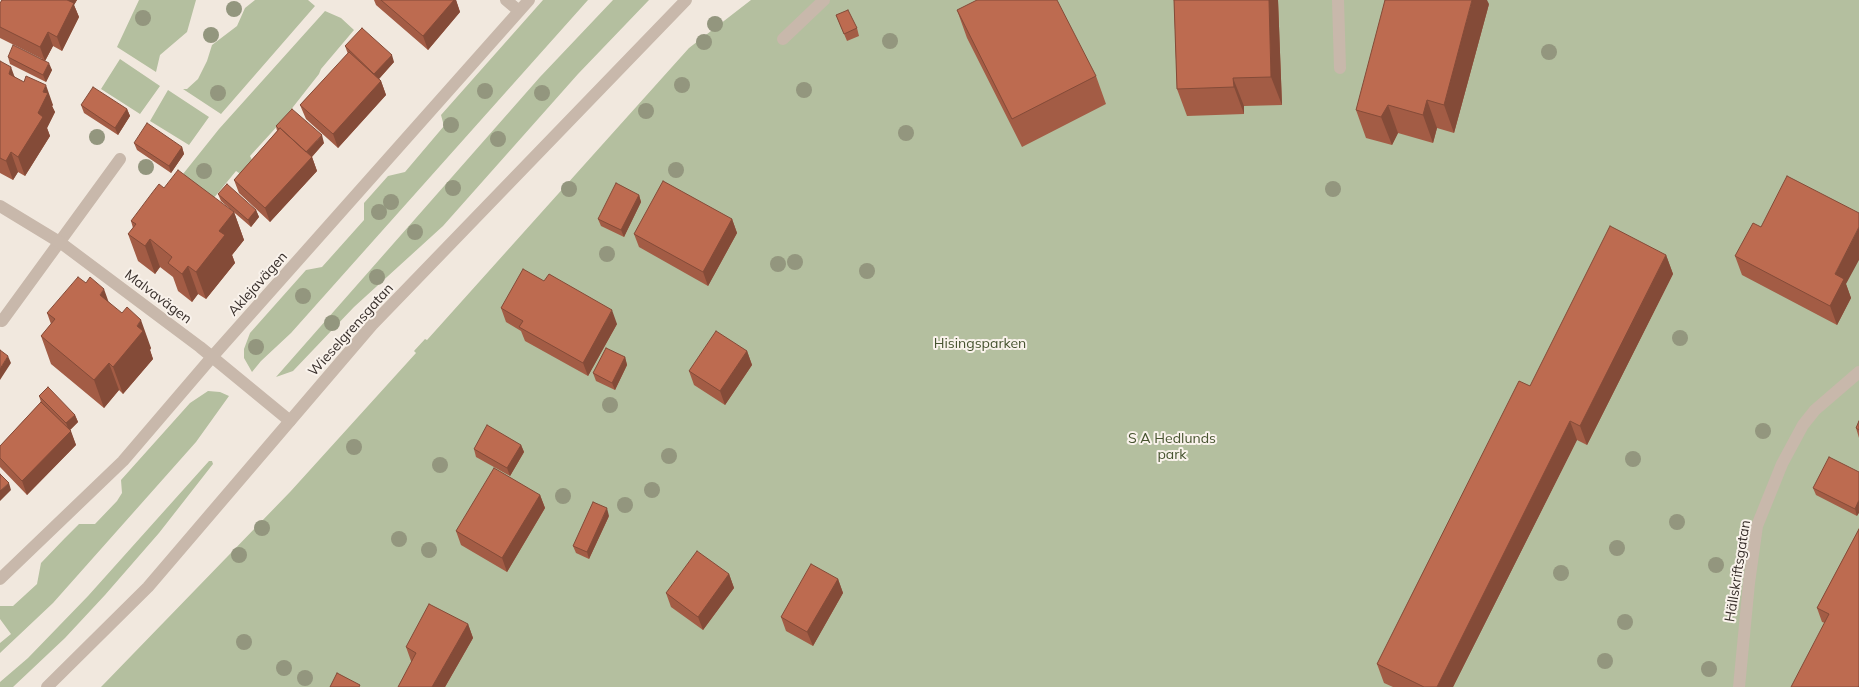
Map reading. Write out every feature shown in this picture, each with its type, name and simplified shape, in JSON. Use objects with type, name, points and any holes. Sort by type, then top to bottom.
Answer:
[{"type":"street","points":[[506,0],[519,12]]},
{"type":"street","name":"Aklejavägen","points":[[0,579],[123,461],[212,357],[529,0]]},
{"type":"street","name":"Wieselgrensgatan","points":[[47,687],[148,587],[372,325],[686,0]]},
{"type":"street","points":[[783,39],[824,0]]},
{"type":"street","points":[[1338,0],[1340,68]]},
{"type":"street","points":[[2,321],[61,243],[120,159]]},
{"type":"street","name":"Malvavägen","points":[[0,206],[61,243],[212,357],[290,421]]},
{"type":"street","name":"Hällskriftsgatan","points":[[1739,687],[1749,583],[1757,526],[1782,464],[1803,426],[1815,410],[1859,372]]},
{"type":"green space","points":[[139,0],[196,0],[187,32],[160,55],[156,72],[117,47]]},
{"type":"green space","points":[[255,0],[308,0],[315,6],[221,114],[183,89],[187,89],[198,79],[212,45],[237,26],[245,8]]},
{"type":"green space","points":[[543,0],[588,0],[291,333],[252,372],[244,358],[244,349],[250,333],[306,270],[322,267],[364,220],[364,203],[388,176],[405,172],[444,126],[441,115]]},
{"type":"green space","points":[[613,0],[649,0],[578,74],[443,226],[354,307],[293,371],[276,377],[540,77]]},
{"type":"green space","name":"Hisingsparken","points":[[751,0],[1859,0],[1859,687],[101,687],[290,492],[416,353],[414,351],[425,339],[427,340],[689,48]]},
{"type":"green space","points":[[325,11],[341,18],[354,30],[321,69],[282,121],[250,156],[253,162],[242,175],[236,171],[213,199],[183,174],[219,129]]},
{"type":"green space","points":[[120,59],[160,86],[140,114],[101,89]]},
{"type":"green space","points":[[168,90],[209,117],[189,145],[150,121]]},
{"type":"green space","points":[[208,391],[220,392],[229,396],[196,442],[53,603],[0,653],[0,643],[11,634],[0,619],[0,606],[13,606],[37,584],[41,563],[79,524],[95,524],[122,493],[121,480],[190,403]]},
{"type":"green space","points":[[209,461],[212,461],[213,464],[159,533],[105,595],[65,638],[13,687],[0,687],[0,682],[28,658],[88,596]]},
{"type":"building","points":[[2,0],[67,0],[74,3],[57,37],[48,32],[40,47],[0,27],[0,3]]},
{"type":"building","points":[[381,0],[454,0],[423,36]]},
{"type":"building","points":[[977,0],[1057,0],[1096,76],[1012,119],[957,10]]},
{"type":"building","points":[[1174,0],[1269,0],[1271,77],[1233,78],[1234,87],[1177,89]]},
{"type":"building","points":[[1385,0],[1472,0],[1444,105],[1427,100],[1423,115],[1388,105],[1381,117],[1356,110]]},
{"type":"building","points":[[848,10],[857,28],[844,34],[836,15]]},
{"type":"building","points":[[362,28],[392,55],[374,74],[345,46]]},
{"type":"building","points":[[13,45],[49,63],[43,75],[8,57]]},
{"type":"building","points":[[349,52],[381,81],[333,134],[300,105]]},
{"type":"building","points":[[0,61],[11,67],[9,74],[24,82],[26,76],[46,85],[43,92],[48,93],[38,113],[43,117],[18,157],[11,152],[6,161],[0,158]]},
{"type":"building","points":[[93,87],[127,109],[115,128],[81,105]]},
{"type":"building","points":[[292,109],[322,135],[306,152],[276,126]]},
{"type":"building","points":[[147,123],[182,147],[169,166],[134,143]]},
{"type":"building","points":[[280,128],[312,157],[265,208],[234,180]]},
{"type":"building","points":[[178,170],[234,212],[219,231],[225,235],[196,272],[188,266],[182,274],[168,263],[172,257],[150,239],[145,246],[128,234],[136,224],[131,221],[159,184],[164,188]]},
{"type":"building","points":[[1787,176],[1859,213],[1859,227],[1835,274],[1844,279],[1830,306],[1735,256],[1753,223],[1761,227]]},
{"type":"building","points":[[663,181],[732,219],[703,272],[634,234]]},
{"type":"building","points":[[616,183],[639,195],[621,230],[598,219]]},
{"type":"building","points":[[227,184],[256,210],[248,220],[218,194]]},
{"type":"building","points":[[1610,226],[1666,255],[1580,426],[1570,421],[1437,687],[1424,687],[1377,664],[1519,381],[1530,386]]},
{"type":"building","points":[[523,269],[544,281],[549,274],[612,310],[583,363],[519,327],[523,321],[501,308]]},
{"type":"building","points":[[78,277],[86,283],[90,277],[104,289],[100,295],[122,313],[127,307],[141,320],[137,326],[143,331],[113,367],[109,363],[94,380],[41,336],[55,319],[47,313]]},
{"type":"building","points":[[716,331],[747,351],[720,391],[689,371]]},
{"type":"building","points":[[606,348],[625,357],[612,383],[593,373]]},
{"type":"building","points":[[0,350],[8,356],[0,369]]},
{"type":"building","points":[[48,387],[75,415],[66,423],[39,396]]},
{"type":"building","points":[[41,402],[71,431],[22,481],[0,458],[0,446]]},
{"type":"building","points":[[487,425],[521,445],[507,468],[474,449]]},
{"type":"building","points":[[1829,457],[1859,472],[1859,500],[1855,509],[1813,488]]},
{"type":"building","points":[[494,468],[540,495],[502,558],[456,531]]},
{"type":"building","points":[[0,474],[9,483],[0,491]]},
{"type":"building","points":[[593,502],[607,508],[587,552],[573,546]]},
{"type":"building","points":[[1859,529],[1859,686],[1791,687],[1829,614],[1817,608]]},
{"type":"building","points":[[697,551],[729,574],[698,617],[666,593]]},
{"type":"building","points":[[811,564],[838,579],[807,632],[781,617]]},
{"type":"building","points":[[429,604],[468,624],[432,687],[398,687],[416,653],[406,647]]},
{"type":"building","points":[[337,673],[360,685],[359,687],[330,687]]},
{"type":"park label","name":"S A Hedlunds park","points":[[1172,448]]}]
